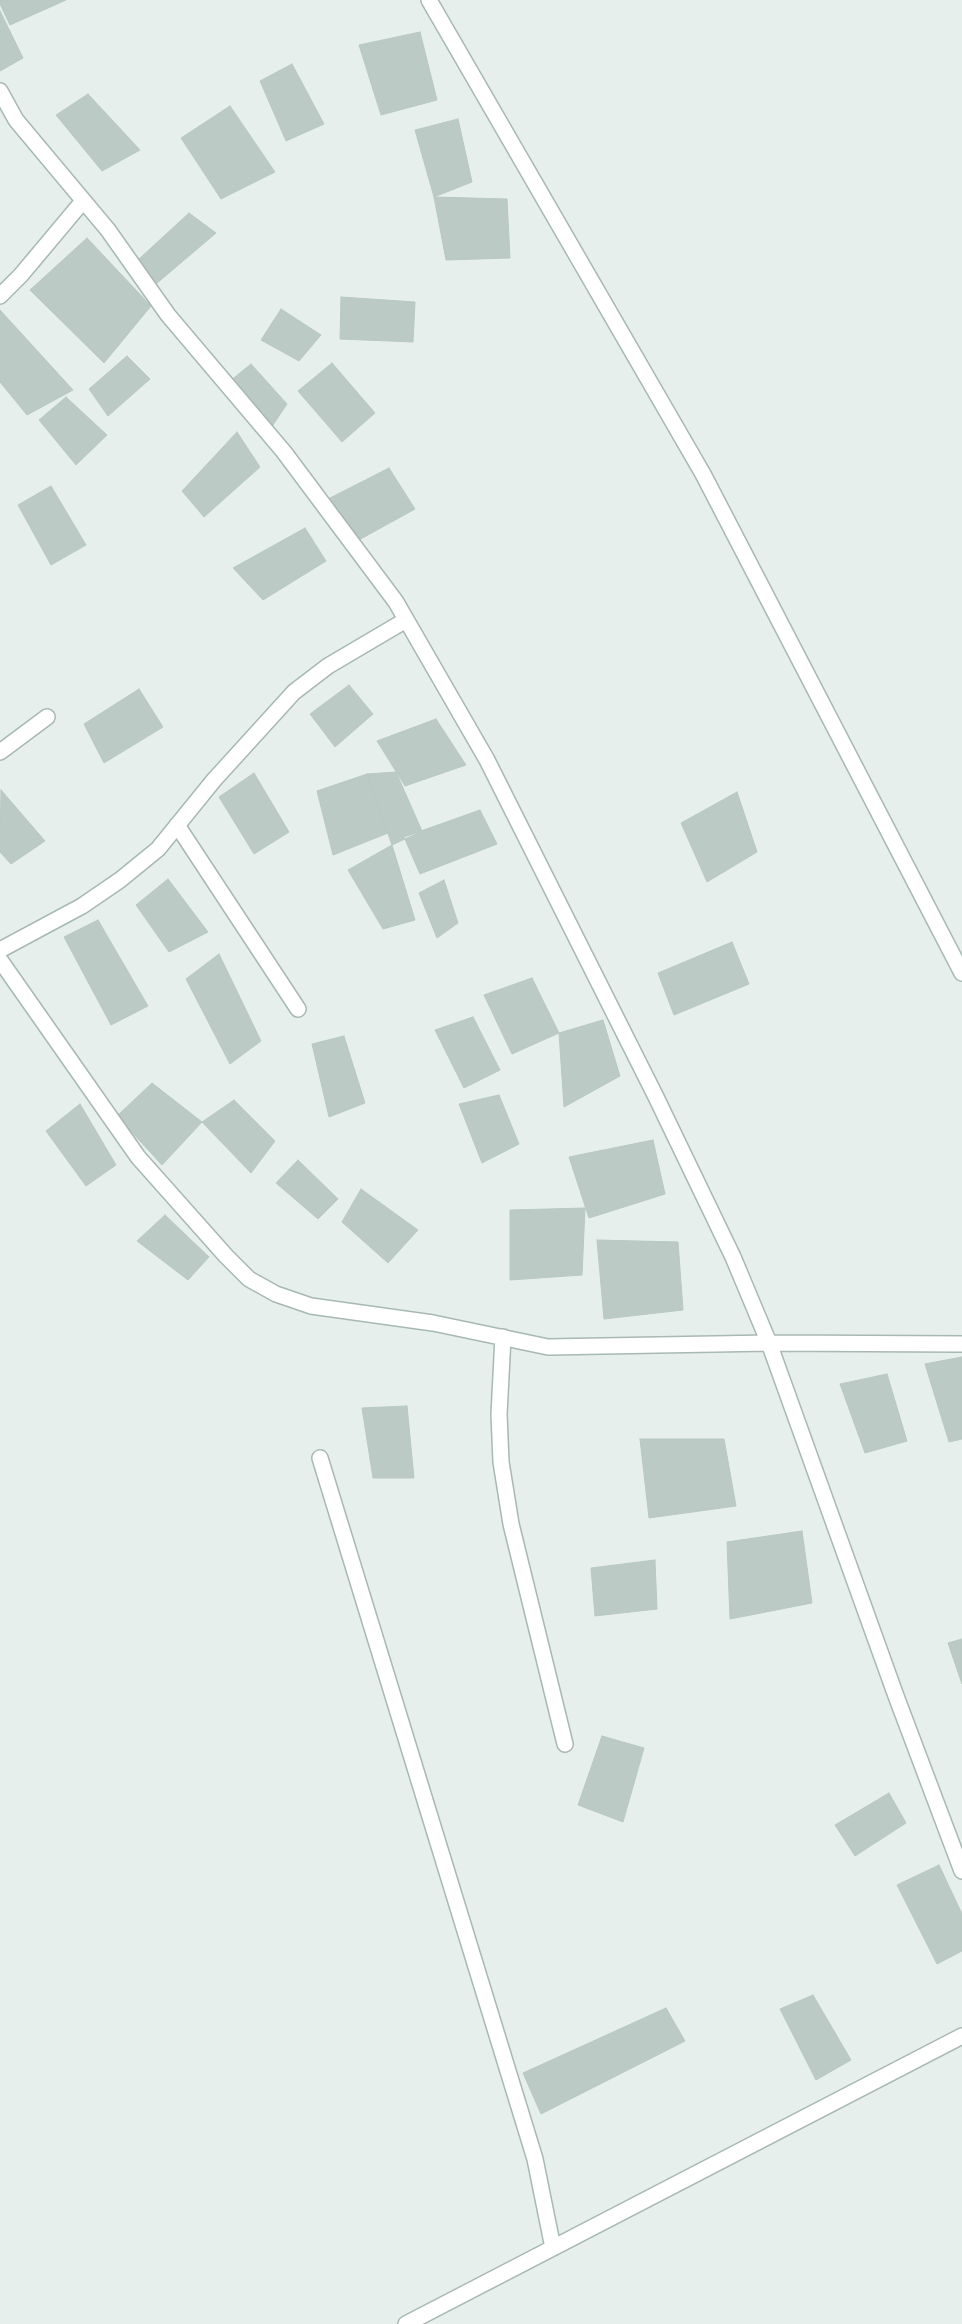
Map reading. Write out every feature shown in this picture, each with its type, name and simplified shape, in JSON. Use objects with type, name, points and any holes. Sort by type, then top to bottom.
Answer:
[{"type":"street","points":[[428,0],[703,474],[962,972]]},
{"type":"street","points":[[0,91],[16,120],[108,230],[168,315],[284,452],[333,515],[396,602],[487,760],[652,1088],[733,1257],[769,1343],[962,1871]]},
{"type":"street","points":[[0,296],[21,275],[83,201]]},
{"type":"street","points":[[0,950],[82,906],[120,880],[158,849],[214,780],[294,692],[328,666],[406,620]]},
{"type":"street","points":[[0,752],[47,716]]},
{"type":"street","points":[[177,825],[298,1009]]},
{"type":"street","points":[[0,960],[138,1157],[226,1256],[249,1279],[276,1294],[311,1306],[433,1323],[548,1347],[769,1343],[962,1344]]},
{"type":"street","points":[[503,1338],[500,1414],[501,1462],[510,1524],[565,1744]]},
{"type":"street","points":[[320,1458],[535,2159],[553,2248]]},
{"type":"street","points":[[406,2324],[962,2036]]},
{"type":"building","points":[[0,0],[66,0],[10,25]]},
{"type":"building","points":[[0,11],[23,58],[0,71]]},
{"type":"building","points":[[420,32],[437,100],[381,115],[359,45]]},
{"type":"building","points":[[292,64],[324,124],[286,141],[260,81]]},
{"type":"building","points":[[88,94],[140,150],[102,171],[56,115]]},
{"type":"building","points":[[230,106],[275,172],[221,199],[181,138]]},
{"type":"building","points":[[458,119],[472,182],[434,197],[415,130]]},
{"type":"building","points":[[434,197],[507,199],[510,258],[446,260]]},
{"type":"building","points":[[189,213],[216,233],[156,284],[139,259]]},
{"type":"building","points":[[87,238],[151,306],[104,363],[30,290]]},
{"type":"building","points":[[341,297],[415,302],[413,342],[340,339]]},
{"type":"building","points":[[281,309],[321,335],[299,361],[261,340]]},
{"type":"building","points":[[0,310],[73,390],[27,415],[0,382]]},
{"type":"building","points":[[127,356],[150,379],[108,416],[89,389]]},
{"type":"building","points":[[332,363],[375,413],[342,442],[298,391]]},
{"type":"building","points":[[251,364],[287,404],[273,425],[230,381]]},
{"type":"building","points":[[66,397],[107,435],[76,465],[39,420]]},
{"type":"building","points":[[237,432],[260,467],[204,517],[182,491]]},
{"type":"building","points":[[389,468],[415,509],[357,541],[330,498]]},
{"type":"building","points":[[51,486],[86,545],[51,565],[18,505]]},
{"type":"building","points":[[305,528],[326,561],[263,600],[233,568]]},
{"type":"building","points":[[349,685],[373,714],[335,747],[310,714]]},
{"type":"building","points":[[139,689],[163,727],[104,763],[84,724]]},
{"type":"building","points":[[436,719],[466,765],[405,786],[377,741]]},
{"type":"building","points":[[396,772],[422,831],[392,845],[367,774]]},
{"type":"building","points":[[254,773],[289,832],[254,854],[219,797]]},
{"type":"building","points":[[367,774],[388,833],[333,855],[317,791]]},
{"type":"building","points":[[1,790],[45,841],[11,864],[0,852]]},
{"type":"building","points":[[737,792],[757,852],[707,882],[681,823]]},
{"type":"building","points":[[480,810],[497,844],[420,874],[404,837]]},
{"type":"building","points":[[392,845],[415,920],[383,929],[348,870]]},
{"type":"building","points":[[168,879],[208,932],[169,952],[136,905]]},
{"type":"building","points":[[444,880],[458,923],[437,938],[419,893]]},
{"type":"building","points":[[98,920],[148,1006],[111,1025],[64,937]]},
{"type":"building","points":[[732,942],[749,984],[674,1015],[658,973]]},
{"type":"building","points":[[219,954],[261,1041],[230,1064],[186,979]]},
{"type":"building","points":[[532,978],[559,1033],[512,1054],[484,995]]},
{"type":"building","points":[[473,1017],[500,1070],[464,1088],[435,1030]]},
{"type":"building","points":[[603,1020],[620,1076],[564,1107],[559,1033]]},
{"type":"building","points":[[344,1036],[365,1103],[329,1117],[312,1044]]},
{"type":"building","points":[[152,1083],[202,1122],[162,1165],[117,1116]]},
{"type":"building","points":[[499,1095],[519,1144],[482,1163],[459,1104]]},
{"type":"building","points":[[234,1100],[275,1141],[251,1173],[202,1122]]},
{"type":"building","points":[[80,1104],[116,1165],[86,1186],[46,1131]]},
{"type":"building","points":[[653,1140],[665,1194],[589,1218],[569,1157]]},
{"type":"building","points":[[298,1160],[338,1199],[318,1219],[276,1183]]},
{"type":"building","points":[[361,1189],[418,1230],[388,1263],[342,1222]]},
{"type":"building","points":[[585,1208],[582,1275],[510,1280],[510,1210]]},
{"type":"building","points":[[165,1215],[209,1257],[188,1280],[137,1241]]},
{"type":"building","points":[[597,1240],[678,1242],[683,1310],[604,1319]]},
{"type":"building","points":[[962,1357],[962,1439],[949,1442],[925,1364]]},
{"type":"building","points":[[887,1374],[907,1441],[865,1453],[840,1384]]},
{"type":"building","points":[[407,1406],[414,1478],[373,1478],[362,1408]]},
{"type":"building","points":[[640,1439],[724,1439],[736,1506],[649,1518]]},
{"type":"building","points":[[802,1531],[812,1603],[730,1619],[727,1542]]},
{"type":"building","points":[[655,1560],[657,1609],[595,1616],[591,1568]]},
{"type":"building","points":[[962,1639],[962,1684],[948,1643]]},
{"type":"building","points":[[602,1736],[644,1748],[623,1822],[578,1805]]},
{"type":"building","points":[[889,1793],[906,1823],[855,1856],[835,1825]]},
{"type":"building","points":[[939,1865],[962,1914],[962,1951],[937,1964],[897,1885]]},
{"type":"building","points":[[813,1995],[851,2060],[816,2080],[780,2009]]},
{"type":"building","points":[[666,2008],[685,2041],[541,2114],[523,2073]]}]
